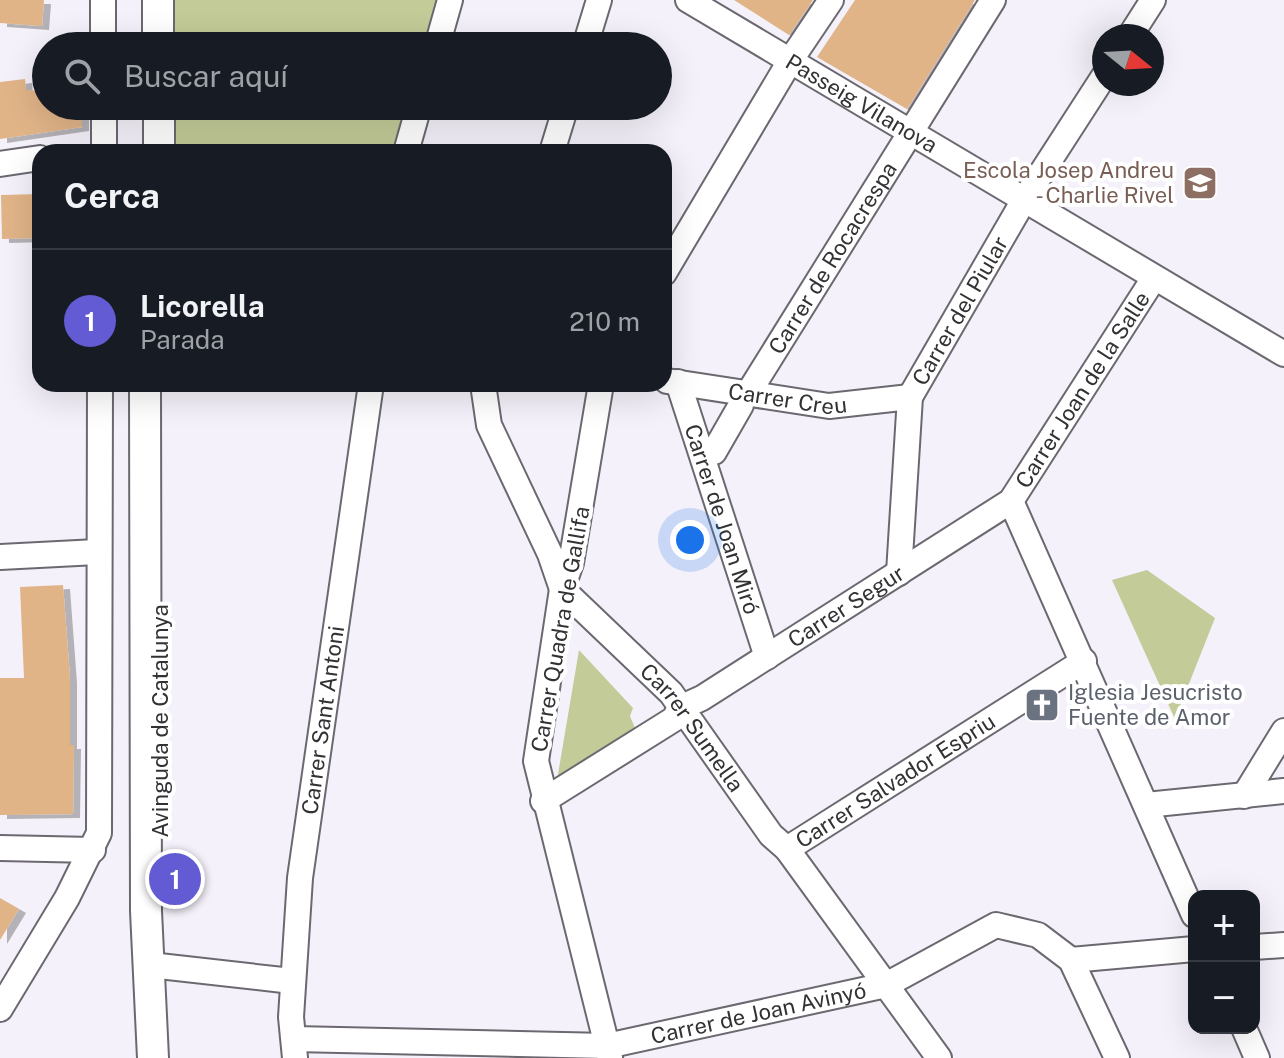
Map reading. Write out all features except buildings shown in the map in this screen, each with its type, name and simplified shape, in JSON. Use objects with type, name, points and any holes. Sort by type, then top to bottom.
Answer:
[{"type":"main road","points":[[145,0],[145,32]]},
{"type":"main road","points":[[158,0],[158,32]]},
{"type":"main road","points":[[145,120],[145,144]]},
{"type":"main road","points":[[159,120],[159,144]]},
{"type":"main road","name":"Avinguda de Catalunya","points":[[145,392],[146,883],[153,1057]]},
{"type":"main road","name":"Avinguda de Catalunya","points":[[153,1057],[159,966],[159,392]]},
{"type":"street","points":[[103,0],[103,32]]},
{"type":"street","points":[[441,32],[450,0]]},
{"type":"street","points":[[589,32],[599,0]]},
{"type":"street","name":"Passeig Vilanova","points":[[688,0],[1284,354]]},
{"type":"street","points":[[672,260],[790,61],[831,0]]},
{"type":"street","name":"Carrer de Rocacrespa","points":[[714,452],[993,0]]},
{"type":"street","points":[[1138,24],[1153,0]]},
{"type":"street","name":"Carrer del Piular","points":[[899,573],[910,397],[1024,200],[1092,95]]},
{"type":"street","points":[[98,144],[102,120]]},
{"type":"street","points":[[408,144],[415,120]]},
{"type":"street","points":[[554,144],[562,120]]},
{"type":"street","points":[[0,164],[32,159]]},
{"type":"street","name":"Carrer Joan de la Salle","points":[[1011,501],[1154,278]]},
{"type":"street","name":"Carrer Creu","points":[[672,381],[745,399],[829,406],[910,397]]},
{"type":"street","name":"Carrer de Joan Miró","points":[[672,384],[767,657]]},
{"type":"street","points":[[0,1009],[93,850],[99,822],[97,552],[100,392]]},
{"type":"street","name":"Carrer Sant Antoni","points":[[294,1049],[292,981],[300,878],[370,392]]},
{"type":"street","name":"Carrer Sumella","points":[[484,392],[489,425],[550,554],[562,589],[671,693],[771,835],[787,849],[939,1058]]},
{"type":"street","name":"Carrer Quadra de Gallifa","points":[[600,392],[571,563],[562,589],[536,761],[543,801],[609,1052]]},
{"type":"street","points":[[1011,501],[1188,901]]},
{"type":"street","name":"Carrer Segur","points":[[543,801],[674,719],[680,708],[767,657],[1011,501]]},
{"type":"street","points":[[0,557],[97,552]]},
{"type":"street","name":"Carrer Salvador Espriu","points":[[787,849],[1084,661]]},
{"type":"street","points":[[1244,796],[1284,731]]},
{"type":"street","points":[[1146,805],[1284,791]]},
{"type":"street","points":[[0,848],[93,850]]},
{"type":"street","name":"Carrer de Joan Avinyó","points":[[294,1049],[609,1052],[886,985],[996,925],[1038,935],[1071,960]]},
{"type":"street","points":[[1260,947],[1284,945]]},
{"type":"street","points":[[1117,1058],[1071,960],[1188,950]]},
{"type":"street","points":[[159,966],[292,981]]},
{"type":"street","points":[[1247,1034],[1257,1058]]},
{"type":"green space","points":[[168,0],[441,0],[433,32],[168,32]]},
{"type":"green space","points":[[168,120],[408,120],[402,144],[168,144]]},
{"type":"green space","points":[[1147,570],[1215,618],[1175,719],[1112,580]]},
{"type":"green space","points":[[579,650],[633,708],[630,716],[637,733],[556,786]]},
{"type":"place","name":"Escola Josep Andreu - Charlie Rivel","points":[[1200,183]]},
{"type":"place","name":"Iglesia Jesucristo Fuente de Amor","points":[[1042,705]]},
{"type":"place","name":"Licorella","points":[[175,879]]}]
